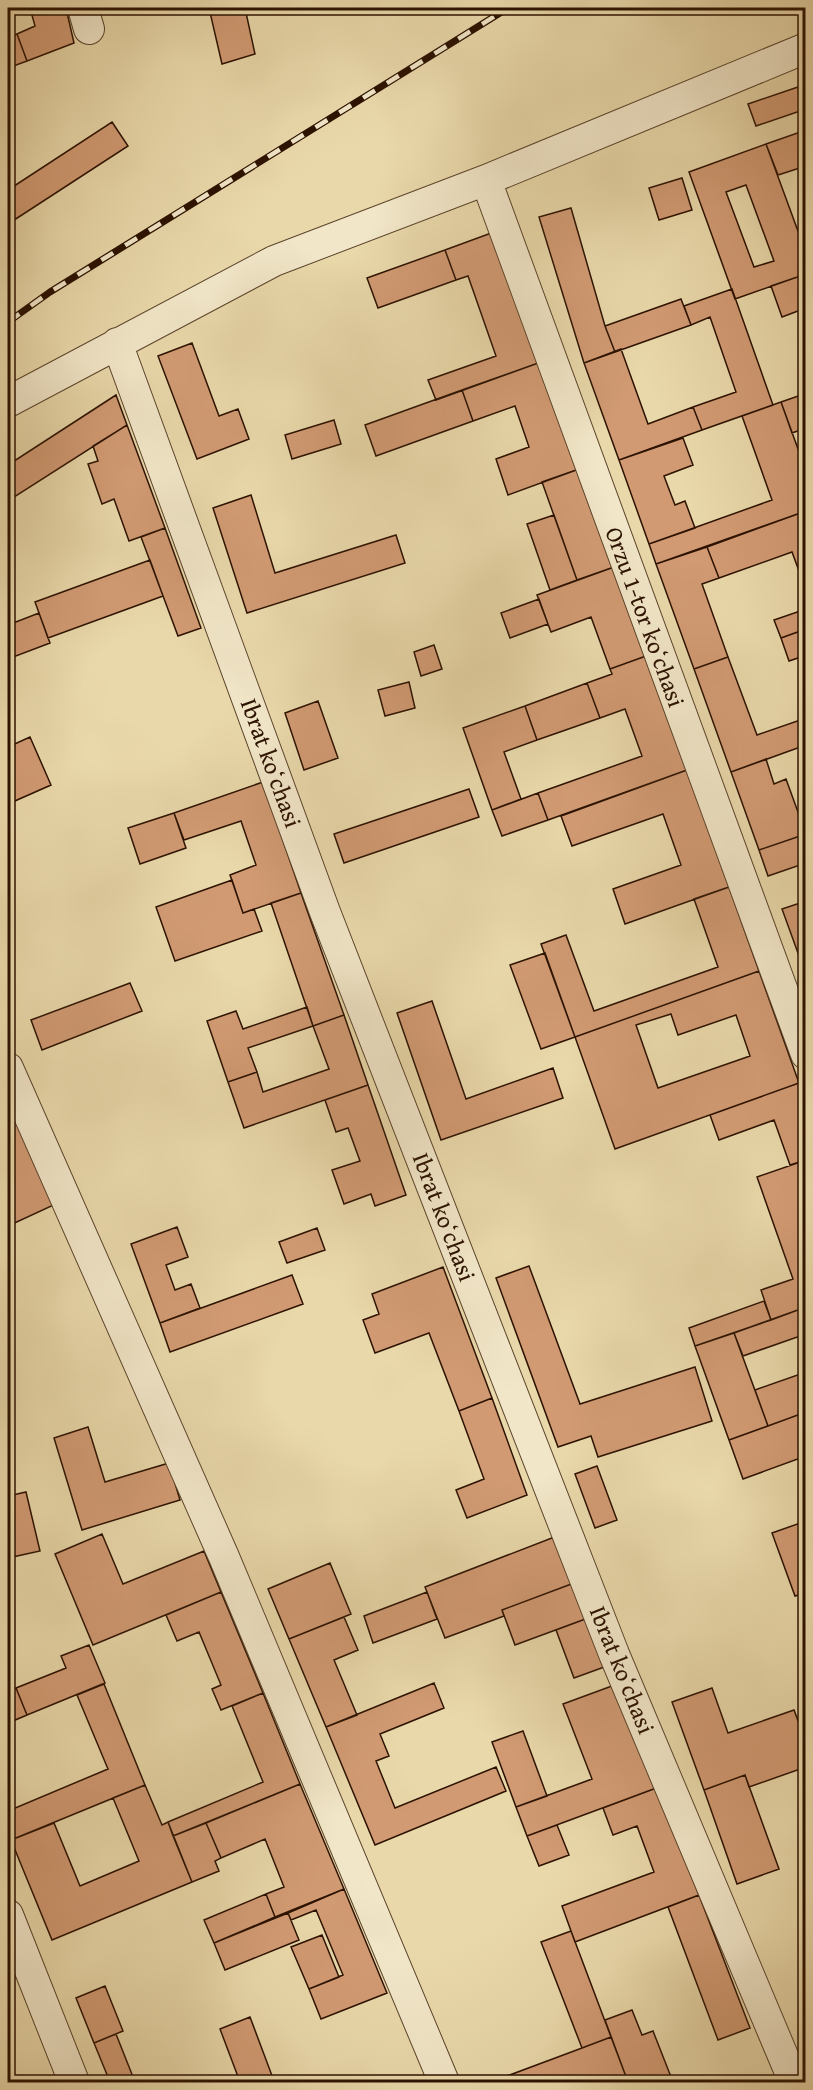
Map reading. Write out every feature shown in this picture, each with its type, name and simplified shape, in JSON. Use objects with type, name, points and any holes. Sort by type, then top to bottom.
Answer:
[{"type":"street","points":[[8,402],[274,261],[486,180],[806,48]]},
{"type":"street","name":"Orzu 1-tor koʻchasi","points":[[486,180],[806,1054]]},
{"type":"street","name":"Ibrat koʻchasi","points":[[117,343],[355,990],[614,1654],[795,2077]]},
{"type":"street","points":[[8,1068],[224,1557],[444,2082]]},
{"type":"street","points":[[8,1915],[74,2082]]},
{"type":"building","points":[[30,8],[66,8],[74,43],[27,61],[17,34],[35,26]]},
{"type":"building","points":[[209,8],[245,8],[255,54],[222,64]]},
{"type":"building","points":[[17,34],[27,61],[8,68],[8,37]]},
{"type":"building","points":[[798,87],[806,109],[756,126],[748,104]]},
{"type":"building","points":[[112,122],[128,146],[8,224],[8,190]]},
{"type":"building","points":[[806,130],[806,166],[778,175],[766,144]]},
{"type":"building","points":[[766,144],[806,253],[806,274],[735,299],[689,172]],"holes":[[[746,185],[774,261],[754,267],[726,192]]]},
{"type":"building","points":[[682,178],[692,210],[659,220],[649,188]]},
{"type":"building","points":[[571,208],[605,326],[615,352],[584,363],[539,217]]},
{"type":"building","points":[[494,232],[541,362],[436,400],[428,380],[496,356],[468,276],[456,280],[445,250]]},
{"type":"building","points":[[445,250],[456,280],[378,308],[367,278]]},
{"type":"building","points":[[806,274],[806,308],[782,317],[771,286]]},
{"type":"building","points":[[732,289],[773,405],[702,430],[693,407],[736,392],[710,317],[691,325],[684,306]]},
{"type":"building","points":[[681,299],[691,325],[615,352],[605,326]]},
{"type":"building","points":[[192,343],[219,416],[238,409],[249,439],[197,459],[158,356]]},
{"type":"building","points":[[621,349],[648,424],[693,407],[702,430],[619,460],[584,363]]},
{"type":"building","points":[[541,362],[579,469],[508,495],[496,459],[529,447],[515,406],[473,421],[462,390]]},
{"type":"building","points":[[462,390],[473,421],[376,456],[365,425]]},
{"type":"building","points":[[804,394],[806,428],[792,433],[781,402]]},
{"type":"building","points":[[116,395],[127,425],[8,501],[8,465]]},
{"type":"building","points":[[781,402],[806,471],[806,511],[656,564],[649,544],[772,500],[742,416]]},
{"type":"building","points":[[334,420],[341,444],[292,459],[285,435]]},
{"type":"building","points":[[127,425],[165,528],[129,541],[114,499],[102,504],[88,464],[98,461],[93,446]]},
{"type":"building","points":[[683,438],[693,465],[664,476],[675,505],[685,501],[695,528],[649,544],[619,460]]},
{"type":"building","points":[[579,469],[614,567],[577,580],[542,482]]},
{"type":"building","points":[[251,495],[275,573],[396,535],[405,563],[247,613],[213,508]]},
{"type":"building","points":[[806,511],[806,590],[792,552],[719,578],[707,547]]},
{"type":"building","points":[[554,515],[577,580],[550,590],[527,524]]},
{"type":"building","points":[[165,528],[201,628],[178,636],[141,537]]},
{"type":"building","points":[[707,547],[719,578],[702,584],[728,657],[694,669],[656,564]]},
{"type":"building","points":[[150,560],[163,596],[48,638],[35,602]]},
{"type":"building","points":[[614,567],[646,656],[610,669],[591,617],[551,632],[537,595]]},
{"type":"building","points":[[539,599],[548,624],[510,638],[501,613]]},
{"type":"building","points":[[806,609],[806,629],[781,638],[774,620]]},
{"type":"building","points":[[39,613],[50,643],[8,659],[8,625]]},
{"type":"building","points":[[806,629],[806,660],[804,656],[789,661],[781,638]]},
{"type":"building","points":[[434,645],[442,669],[421,676],[414,652]]},
{"type":"building","points":[[646,656],[687,770],[548,820],[538,793],[642,756],[625,709],[600,718],[587,683],[612,674],[610,669]]},
{"type":"building","points":[[728,657],[757,735],[806,718],[806,745],[731,772],[694,669]]},
{"type":"building","points":[[409,682],[415,708],[385,716],[378,690]]},
{"type":"building","points":[[587,683],[600,718],[537,740],[525,706]]},
{"type":"building","points":[[318,701],[338,758],[304,770],[285,713]]},
{"type":"building","points":[[525,706],[537,740],[504,752],[521,799],[492,810],[463,728]]},
{"type":"building","points":[[30,737],[51,785],[8,804],[8,747]]},
{"type":"building","points":[[766,759],[774,784],[786,779],[806,834],[759,850],[731,772]]},
{"type":"building","points":[[687,770],[729,887],[625,924],[613,889],[681,865],[663,814],[572,846],[561,816]]},
{"type":"building","points":[[263,782],[301,893],[243,913],[230,875],[256,865],[241,821],[184,840],[174,813]]},
{"type":"building","points":[[469,789],[479,817],[344,863],[334,834]]},
{"type":"building","points":[[538,793],[548,820],[502,836],[492,810]]},
{"type":"building","points":[[174,813],[186,848],[140,864],[128,828]]},
{"type":"building","points":[[806,834],[806,863],[768,876],[759,850]]},
{"type":"building","points":[[232,880],[243,913],[254,909],[262,931],[175,961],[156,907]]},
{"type":"building","points":[[729,887],[759,971],[575,1037],[541,944],[566,935],[594,1011],[718,967],[694,899]]},
{"type":"building","points":[[301,893],[344,1015],[313,1026],[271,903]]},
{"type":"building","points":[[806,901],[806,975],[782,909]]},
{"type":"building","points":[[545,953],[575,1037],[541,1049],[510,965]]},
{"type":"building","points":[[759,971],[799,1083],[615,1149],[575,1037]],"holes":[[[671,1014],[678,1035],[736,1015],[750,1056],[658,1088],[636,1025]]]},
{"type":"building","points":[[130,983],[142,1011],[42,1050],[31,1020]]},
{"type":"building","points":[[432,1001],[466,1099],[553,1068],[563,1098],[441,1140],[397,1013]]},
{"type":"building","points":[[307,1007],[313,1026],[248,1048],[257,1072],[228,1082],[207,1021],[236,1011],[243,1029]]},
{"type":"building","points":[[344,1015],[368,1085],[244,1128],[228,1082],[257,1072],[263,1092],[329,1069],[313,1026]]},
{"type":"building","points":[[799,1083],[806,1100],[806,1160],[790,1165],[774,1120],[719,1140],[710,1115]]},
{"type":"building","points":[[368,1085],[406,1195],[375,1206],[371,1194],[344,1204],[332,1170],[360,1161],[348,1128],[336,1132],[325,1100]]},
{"type":"building","points":[[13,1106],[58,1203],[8,1226],[8,1195],[10,1194],[8,1189],[8,1108]]},
{"type":"building","points":[[806,1160],[806,1307],[771,1320],[761,1290],[793,1279],[757,1177]]},
{"type":"building","points":[[177,1227],[188,1257],[166,1265],[175,1290],[191,1284],[200,1308],[160,1323],[131,1244]]},
{"type":"building","points":[[317,1228],[325,1250],[287,1263],[279,1242]]},
{"type":"building","points":[[529,1266],[580,1404],[695,1367],[712,1421],[598,1457],[591,1436],[558,1447],[496,1278]]},
{"type":"building","points":[[443,1267],[492,1398],[459,1411],[429,1333],[375,1353],[363,1320],[379,1314],[372,1294]]},
{"type":"building","points":[[292,1275],[303,1304],[170,1352],[160,1323]]},
{"type":"building","points":[[764,1301],[771,1320],[695,1346],[689,1328]]},
{"type":"building","points":[[806,1307],[806,1334],[743,1356],[734,1333]]},
{"type":"building","points":[[734,1333],[768,1426],[729,1440],[695,1346]]},
{"type":"building","points":[[806,1372],[806,1412],[768,1426],[755,1390]]},
{"type":"building","points":[[492,1398],[527,1495],[467,1518],[456,1490],[484,1479],[459,1411]]},
{"type":"building","points":[[806,1412],[806,1456],[743,1479],[729,1440]]},
{"type":"building","points":[[88,1427],[105,1482],[169,1463],[180,1500],[82,1530],[54,1438]]},
{"type":"building","points":[[597,1466],[617,1520],[595,1528],[575,1474]]},
{"type":"building","points":[[26,1492],[40,1551],[8,1558],[8,1496]]},
{"type":"building","points":[[806,1521],[806,1549],[801,1551],[806,1563],[806,1593],[795,1596],[772,1533]]},
{"type":"building","points":[[102,1534],[123,1584],[204,1551],[221,1592],[93,1645],[55,1554]]},
{"type":"building","points":[[557,1536],[574,1583],[502,1610],[504,1616],[445,1638],[425,1587]]},
{"type":"building","points":[[330,1563],[351,1614],[289,1639],[268,1589]]},
{"type":"building","points":[[574,1583],[588,1618],[515,1645],[502,1610]]},
{"type":"building","points":[[221,1592],[263,1693],[221,1710],[212,1689],[221,1685],[199,1632],[177,1641],[166,1615]]},
{"type":"building","points":[[427,1592],[437,1619],[373,1643],[364,1616]]},
{"type":"building","points":[[344,1617],[358,1650],[334,1660],[357,1715],[326,1727],[289,1639]]},
{"type":"building","points":[[588,1618],[607,1666],[574,1678],[556,1630]]},
{"type":"building","points":[[89,1645],[105,1683],[27,1715],[16,1688],[66,1668],[61,1656]]},
{"type":"building","points":[[434,1683],[444,1708],[380,1734],[389,1756],[376,1761],[395,1808],[496,1767],[506,1791],[375,1845],[326,1727]]},
{"type":"building","points":[[620,1683],[659,1787],[527,1836],[516,1807],[592,1779],[563,1704]]},
{"type":"building","points":[[104,1684],[145,1785],[11,1840],[8,1832],[8,1811],[108,1769],[77,1695]]},
{"type":"building","points":[[16,1688],[27,1715],[8,1723],[8,1692]]},
{"type":"building","points":[[712,1688],[728,1733],[794,1710],[806,1742],[806,1767],[749,1787],[745,1775],[704,1790],[672,1702]]},
{"type":"building","points":[[263,1693],[300,1784],[173,1836],[168,1822],[263,1782],[232,1706]]},
{"type":"building","points":[[523,1731],[547,1796],[516,1807],[492,1742]]},
{"type":"building","points":[[745,1775],[779,1869],[737,1884],[704,1790]]},
{"type":"building","points":[[300,1784],[344,1889],[275,1917],[266,1894],[284,1887],[265,1839],[221,1858],[206,1823]]},
{"type":"building","points":[[145,1785],[162,1825],[168,1822],[192,1882],[52,1940],[11,1840],[54,1823],[80,1886],[139,1861],[113,1798]]},
{"type":"building","points":[[659,1787],[699,1895],[575,1942],[562,1906],[654,1872],[637,1826],[613,1835],[603,1808]]},
{"type":"building","points":[[206,1823],[221,1858],[215,1861],[219,1871],[192,1882],[173,1836]]},
{"type":"building","points":[[557,1825],[569,1855],[539,1866],[527,1836]]},
{"type":"building","points":[[344,1889],[387,1993],[321,2019],[309,1989],[343,1975],[316,1910],[291,1920],[288,1913]]},
{"type":"building","points":[[266,1894],[275,1917],[214,1943],[204,1920]]},
{"type":"building","points":[[699,1895],[750,2028],[718,2040],[668,1907]]},
{"type":"building","points":[[288,1913],[299,1940],[225,1970],[214,1943]]},
{"type":"building","points":[[571,1931],[611,2037],[582,2048],[541,1942]]},
{"type":"building","points":[[322,1935],[339,1977],[309,1989],[291,1947]]},
{"type":"building","points":[[105,1986],[123,2031],[94,2043],[76,1998]]},
{"type":"building","points":[[632,2010],[642,2035],[653,2031],[673,2082],[628,2082],[605,2020]]},
{"type":"building","points":[[250,2017],[274,2081],[240,2082],[220,2029]]},
{"type":"building","points":[[116,2034],[135,2082],[110,2082],[94,2043]]},
{"type":"building","points":[[611,2037],[628,2082],[491,2082],[582,2048]]},
{"type":"railway","points":[[8,322],[50,292],[508,8]]}]
